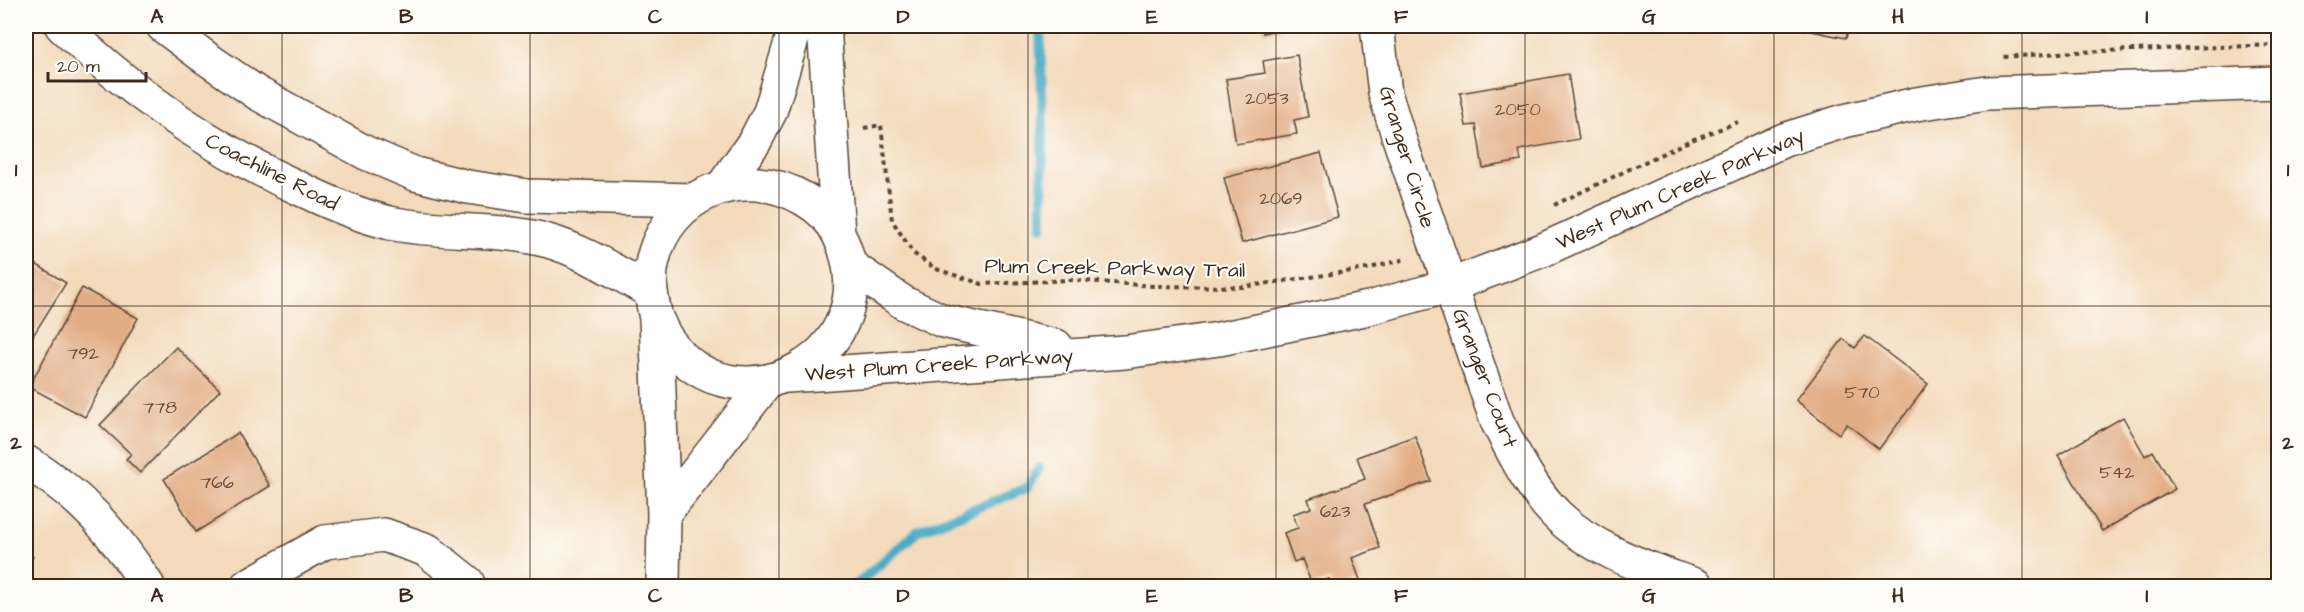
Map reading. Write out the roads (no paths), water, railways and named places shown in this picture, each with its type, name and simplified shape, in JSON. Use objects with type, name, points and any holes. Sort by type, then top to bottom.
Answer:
[{"type":"main road","name":"Coachline Road","points":[[62,26],[101,63],[195,132],[241,160],[318,197],[390,223],[548,240],[582,254],[653,305]]},
{"type":"main road","points":[[163,26],[257,93],[366,153],[415,174],[468,187],[527,196],[694,200]]},
{"type":"main road","points":[[723,186],[755,141],[770,112],[796,26]]},
{"type":"main road","points":[[653,305],[667,339],[681,356],[700,370],[721,379],[744,383],[777,379],[807,365],[825,350],[838,332],[847,310],[851,288],[849,265],[838,233],[824,26]]},
{"type":"main road","name":"Granger Circle","points":[[1377,26],[1385,93],[1449,286]]},
{"type":"main road","name":"West Plum Creek Parkway","points":[[777,379],[1175,347],[1369,308],[1449,286],[1545,249],[1784,140],[1844,121],[1916,104],[1987,93],[2278,83]]},
{"type":"main road","points":[[663,586],[664,514],[651,265],[659,240],[674,218],[694,200],[723,186],[757,182],[789,190],[817,207],[838,233]]},
{"type":"main road","name":"West Plum Creek Parkway","points":[[849,265],[904,303],[942,321],[1090,354]]},
{"type":"main road","name":"Granger Court","points":[[1449,286],[1497,422],[1535,488],[1557,515],[1607,550],[1697,586]]},
{"type":"main road","points":[[664,514],[777,379]]},
{"type":"main road","points":[[26,462],[44,472],[88,508],[126,551],[148,586]]},
{"type":"main road","points":[[247,586],[325,542],[384,536],[428,550],[467,582],[468,586]]},
{"type":"waterway","points":[[1040,26],[1043,132],[1042,227]]},
{"type":"waterway","points":[[855,586],[918,531],[1027,488],[1039,468]]}]
